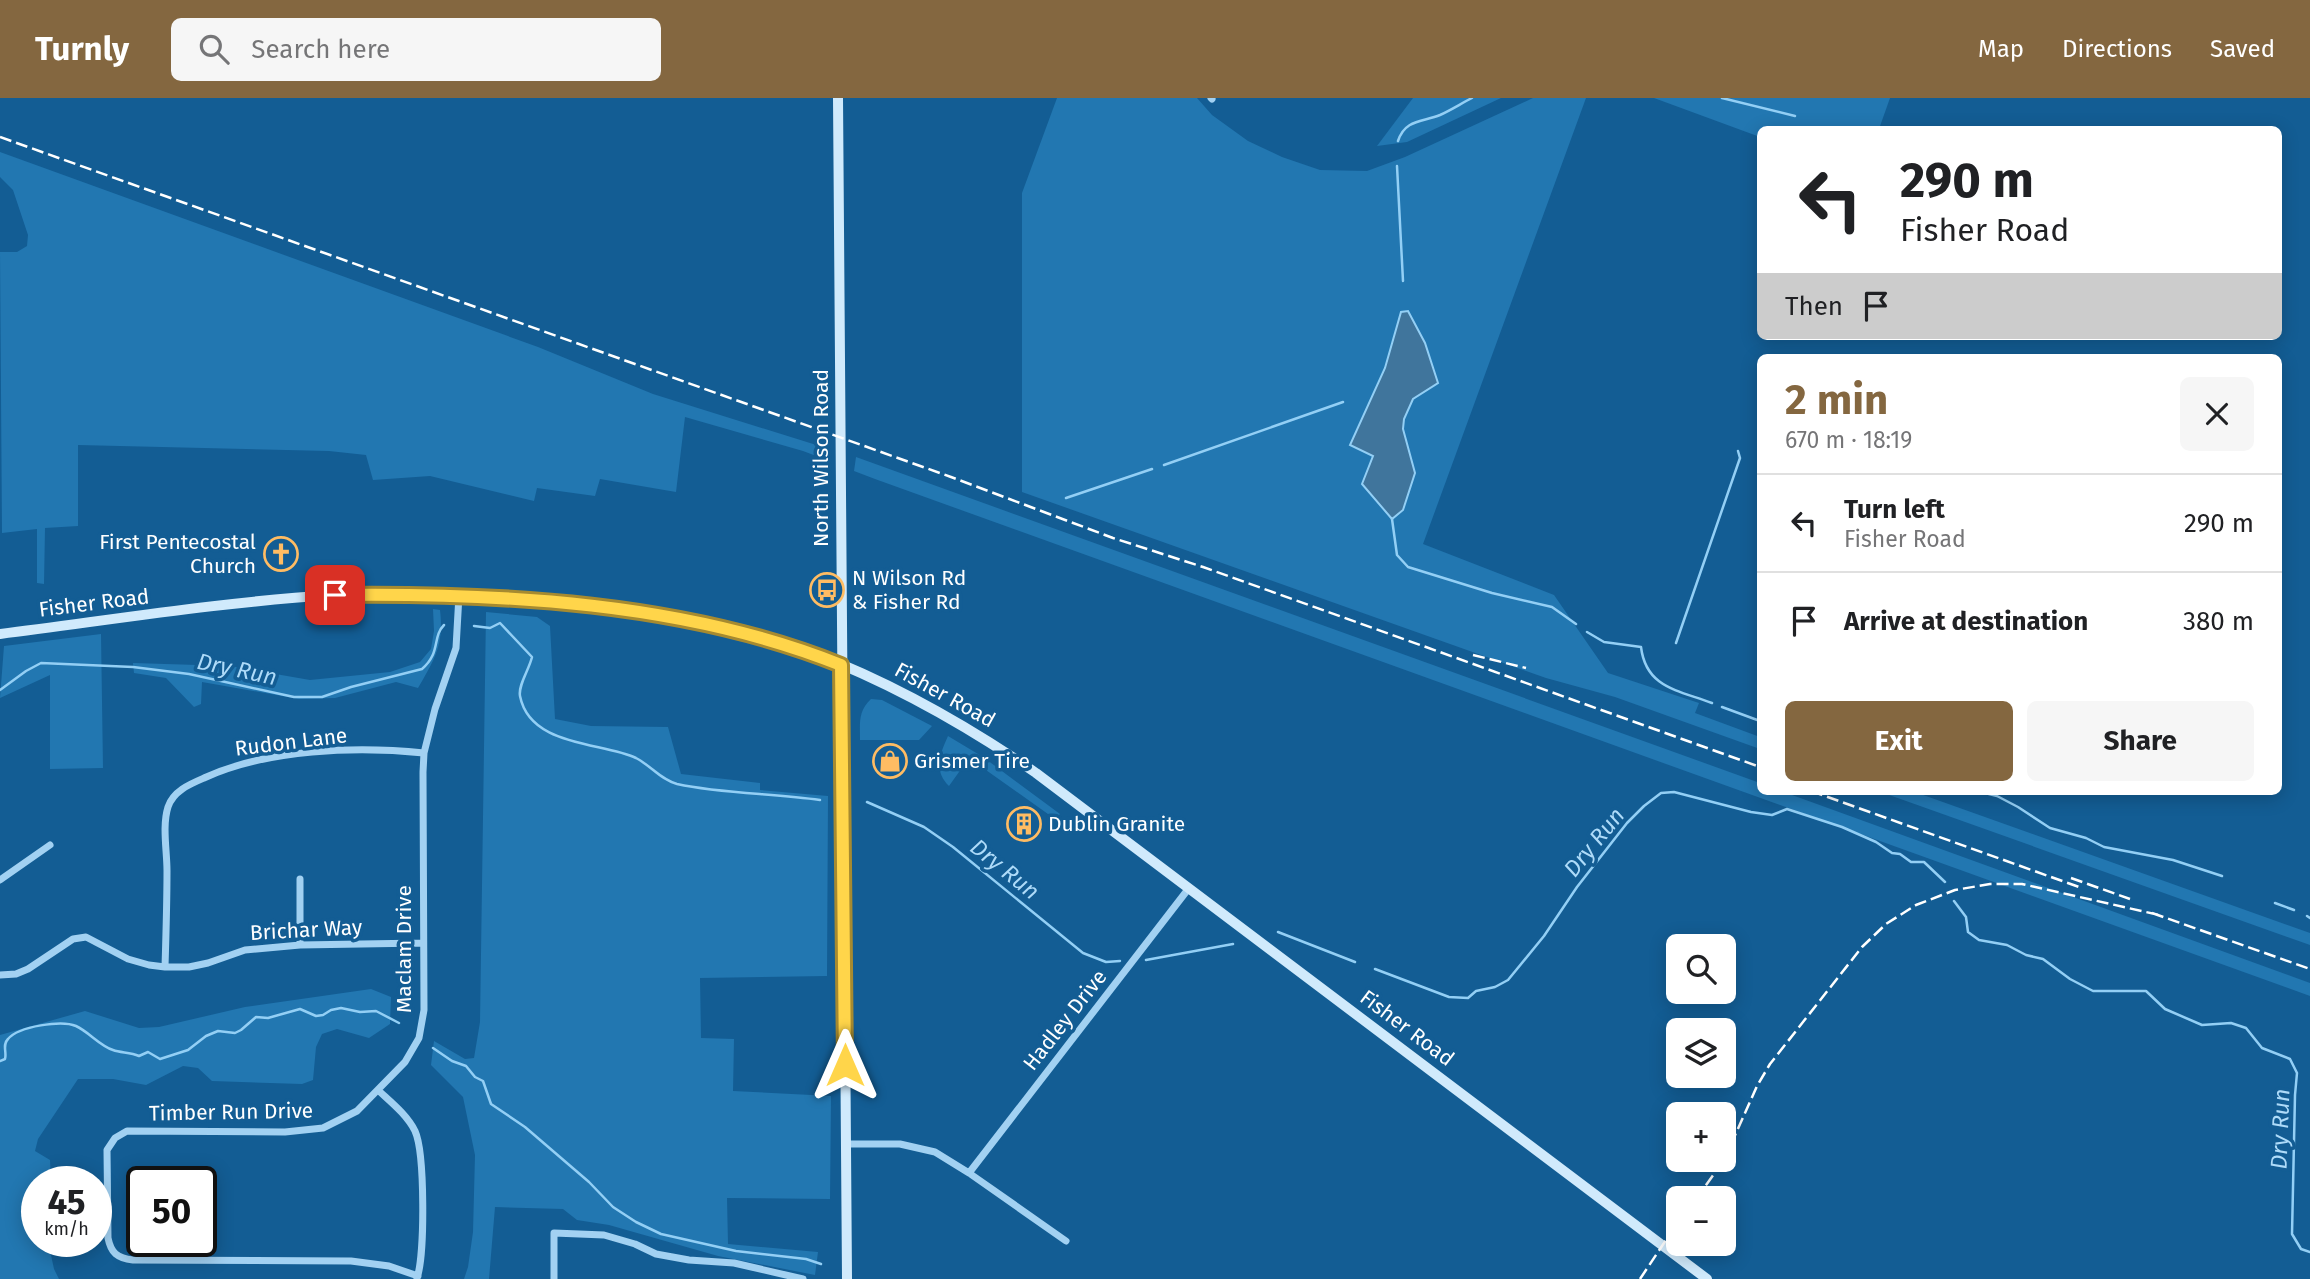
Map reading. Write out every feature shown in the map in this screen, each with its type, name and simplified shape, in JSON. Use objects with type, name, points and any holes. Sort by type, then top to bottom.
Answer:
[{"type":"main road","name":"North Wilson Road","points":[[838,98],[847,1279]]},
{"type":"main road","name":"Fisher Road","points":[[0,634],[276,599],[335,595],[459,595],[540,600],[663,616],[779,642],[841,665],[929,706],[994,744],[1039,775],[1707,1279]]},
{"type":"street","name":"Maclam Drive","points":[[379,1090],[405,1062],[419,1038],[424,1010],[424,754],[435,709],[456,648],[459,595]]},
{"type":"street","name":"Rudon Lane","points":[[165,967],[166,821],[168,807],[175,794],[207,776],[251,761],[372,750],[424,754]]},
{"type":"street","points":[[0,880],[50,845]]},
{"type":"street","points":[[300,879],[300,945]]},
{"type":"street","name":"Hadley Drive","points":[[969,1173],[1189,888]]},
{"type":"street","name":"Brichar Way","points":[[0,975],[16,974],[73,939],[86,937],[128,959],[165,967],[189,967],[208,963],[245,950],[300,945],[423,943]]},
{"type":"street","points":[[379,1090],[410,1123],[420,1146],[421,1247],[418,1277]]},
{"type":"street","name":"Timber Run Drive","points":[[379,1090],[357,1111],[323,1128],[285,1132],[127,1131],[115,1138],[107,1150],[108,1238],[110,1247],[119,1257],[133,1260],[351,1261],[389,1266],[418,1277]]},
{"type":"street","points":[[846,1144],[900,1144],[922,1147],[944,1156],[1066,1241]]},
{"type":"street","points":[[554,1279],[555,1233],[604,1235],[635,1244],[656,1254],[689,1260],[734,1263],[803,1279]]},
{"type":"shaded area","points":[[1057,98],[1197,98],[1212,115],[1248,141],[1282,157],[1320,170],[1367,171],[1405,157],[1533,98],[1586,98],[1423,544],[1554,595],[1608,673],[1699,703],[1695,713],[1757,736],[1757,748],[1615,697],[1546,678],[1022,492],[1022,193]]},
{"type":"shaded area","points":[[1413,98],[1501,98],[1407,142],[1377,146]]},
{"type":"shaded area","points":[[1654,98],[1890,98],[1880,126],[1757,126],[1757,136]]},
{"type":"shaded area","points":[[0,152],[538,347],[653,394],[826,448],[827,460],[685,417],[676,492],[600,479],[595,496],[537,488],[534,501],[430,476],[373,480],[366,455],[329,451],[78,445],[78,526],[45,528],[44,584],[37,583],[37,529],[2,533],[0,252],[17,252],[27,246],[28,235],[13,190],[0,177]]},
{"type":"shaded area","points":[[1408,311],[1425,343],[1438,383],[1413,399],[1404,419],[1403,429],[1415,473],[1403,510],[1392,519],[1362,484],[1373,456],[1350,445],[1385,368],[1401,312]]},
{"type":"shaded area","points":[[856,457],[1757,782],[1757,795],[1792,795],[2310,983],[2310,996],[875,479],[854,471]]},
{"type":"shaded area","points":[[433,609],[440,610],[441,632],[433,660],[418,688],[396,682],[335,698],[299,699],[202,682],[201,704],[194,707],[166,678],[134,673],[133,663],[230,666],[310,680],[390,672],[420,662],[431,649]]},
{"type":"shaded area","points":[[486,612],[537,617],[550,626],[555,719],[591,726],[668,727],[681,774],[760,783],[760,790],[828,796],[827,976],[700,978],[701,1038],[734,1039],[733,1091],[831,1096],[830,1199],[727,1198],[728,1244],[818,1252],[815,1275],[718,1256],[609,1225],[577,1220],[563,1209],[495,1207],[489,1279],[464,1279],[473,1232],[475,1155],[463,1097],[431,1065],[434,1041],[465,1059],[474,1058],[480,1022]]},
{"type":"shaded area","points":[[101,634],[103,768],[50,769],[50,675],[0,698],[4,646]]},
{"type":"shaded area","points":[[871,699],[882,700],[932,726],[919,740],[860,740],[862,713]]},
{"type":"shaded area","points":[[948,736],[983,757],[1060,814],[1055,819],[969,758],[949,786],[941,774],[939,762]]},
{"type":"shaded area","points":[[1889,795],[1923,795],[2310,933],[2310,945]]},
{"type":"shaded area","points":[[371,989],[391,997],[390,1024],[369,1038],[337,1029],[322,1034],[316,1047],[313,1080],[302,1084],[212,1081],[198,1068],[183,1066],[146,1085],[113,1079],[78,1079],[38,1139],[35,1151],[50,1160],[50,1166],[21,1166],[21,1257],[51,1257],[59,1279],[0,1279],[0,1035],[85,1011],[139,1028],[159,1027],[245,1007]]},
{"type":"waterway","points":[[1398,141],[1405,129],[1415,122],[1440,115],[1472,98]]},
{"type":"waterway","points":[[1722,98],[1795,116]]},
{"type":"waterway","points":[[1397,166],[1403,281]]},
{"type":"waterway","points":[[1164,465],[1343,402]]},
{"type":"waterway","points":[[1676,643],[1740,458],[1738,451]]},
{"type":"waterway","points":[[1066,498],[1152,469]]},
{"type":"waterway","points":[[1392,519],[1397,555],[1408,567],[1492,593],[1552,607],[1576,624]]},
{"type":"waterway","name":"Dry Run","points":[[474,626],[490,628],[500,623],[532,657],[520,696],[526,713],[552,734],[636,758],[677,784],[820,800]]},
{"type":"waterway","name":"Dry Run","points":[[0,690],[41,663],[133,667],[189,674],[294,697],[322,697],[422,669],[432,657],[438,635],[444,625]]},
{"type":"waterway","points":[[1587,632],[1604,642],[1641,647],[1644,661],[1657,679],[1666,686],[1712,703]]},
{"type":"waterway","points":[[1722,707],[1757,720]]},
{"type":"waterway","name":"Dry Run","points":[[1375,969],[1449,997],[1468,998],[1476,991],[1495,987],[1508,980],[1544,936],[1577,887],[1627,823],[1661,793],[1674,792],[1772,815],[1787,809],[1842,827],[1876,842],[1892,853],[1900,854],[1911,862],[1924,862],[1945,882]]},
{"type":"waterway","points":[[1993,795],[2018,807],[2050,828],[2086,838],[2104,847],[2173,860],[2222,876]]},
{"type":"waterway","name":"Dry Run","points":[[867,802],[924,827],[953,847],[1083,953],[1106,962],[1120,961]]},
{"type":"waterway","name":"Dry Run","points":[[1954,901],[1966,917],[1968,932],[1979,940],[2007,945],[2026,955],[2043,959],[2070,979],[2093,991],[2146,991],[2165,1009],[2202,1025],[2231,1023],[2246,1028],[2262,1048],[2290,1059],[2297,1073],[2292,1234],[2301,1249],[2310,1252]]},
{"type":"waterway","points":[[2275,903],[2294,910]]},
{"type":"waterway","name":"Dry Run","points":[[1278,932],[1355,962]]},
{"type":"waterway","name":"Dry Run","points":[[1146,960],[1233,944]]},
{"type":"waterway","points":[[0,1061],[5,1059],[5,1044],[14,1034],[51,1024],[70,1024],[113,1050],[139,1056],[148,1052],[160,1059],[188,1050],[206,1036],[218,1031],[235,1033],[256,1017],[268,1018],[300,1009],[316,1016],[341,1008],[360,1012],[376,1011],[399,1023]]},
{"type":"waterway","points":[[433,1048],[452,1061],[466,1066],[475,1077],[483,1081],[491,1104],[525,1127],[589,1182],[613,1207],[636,1222],[661,1234],[736,1251],[806,1259],[821,1264]]},
{"type":"railway","points":[[0,137],[951,477],[1113,538],[1203,567],[1757,766]]},
{"type":"railway","points":[[1473,655],[1526,668]]},
{"type":"railway","points":[[1822,795],[2079,887]]},
{"type":"railway","points":[[2071,878],[2130,899]]},
{"type":"railway","points":[[1736,1133],[1770,1064],[1862,947],[1886,924],[1916,905],[1955,890],[1990,884],[2022,884],[2159,915]]},
{"type":"railway","points":[[2152,913],[2310,969]]},
{"type":"railway","points":[[1705,1186],[1715,1172]]},
{"type":"railway","points":[[1640,1279],[1666,1240]]},
{"type":"place","name":"First Pentecostal Church","points":[[281,554]]},
{"type":"place","name":"N Wilson Rd & Fisher Rd","points":[[827,590]]},
{"type":"place","name":"Grismer Tire","points":[[890,761]]},
{"type":"place","name":"Dublin Granite","points":[[1024,824]]},
{"type":"route","points":[[335,595],[418,593],[495,596],[663,616],[779,642],[841,665],[845,1065]]}]
